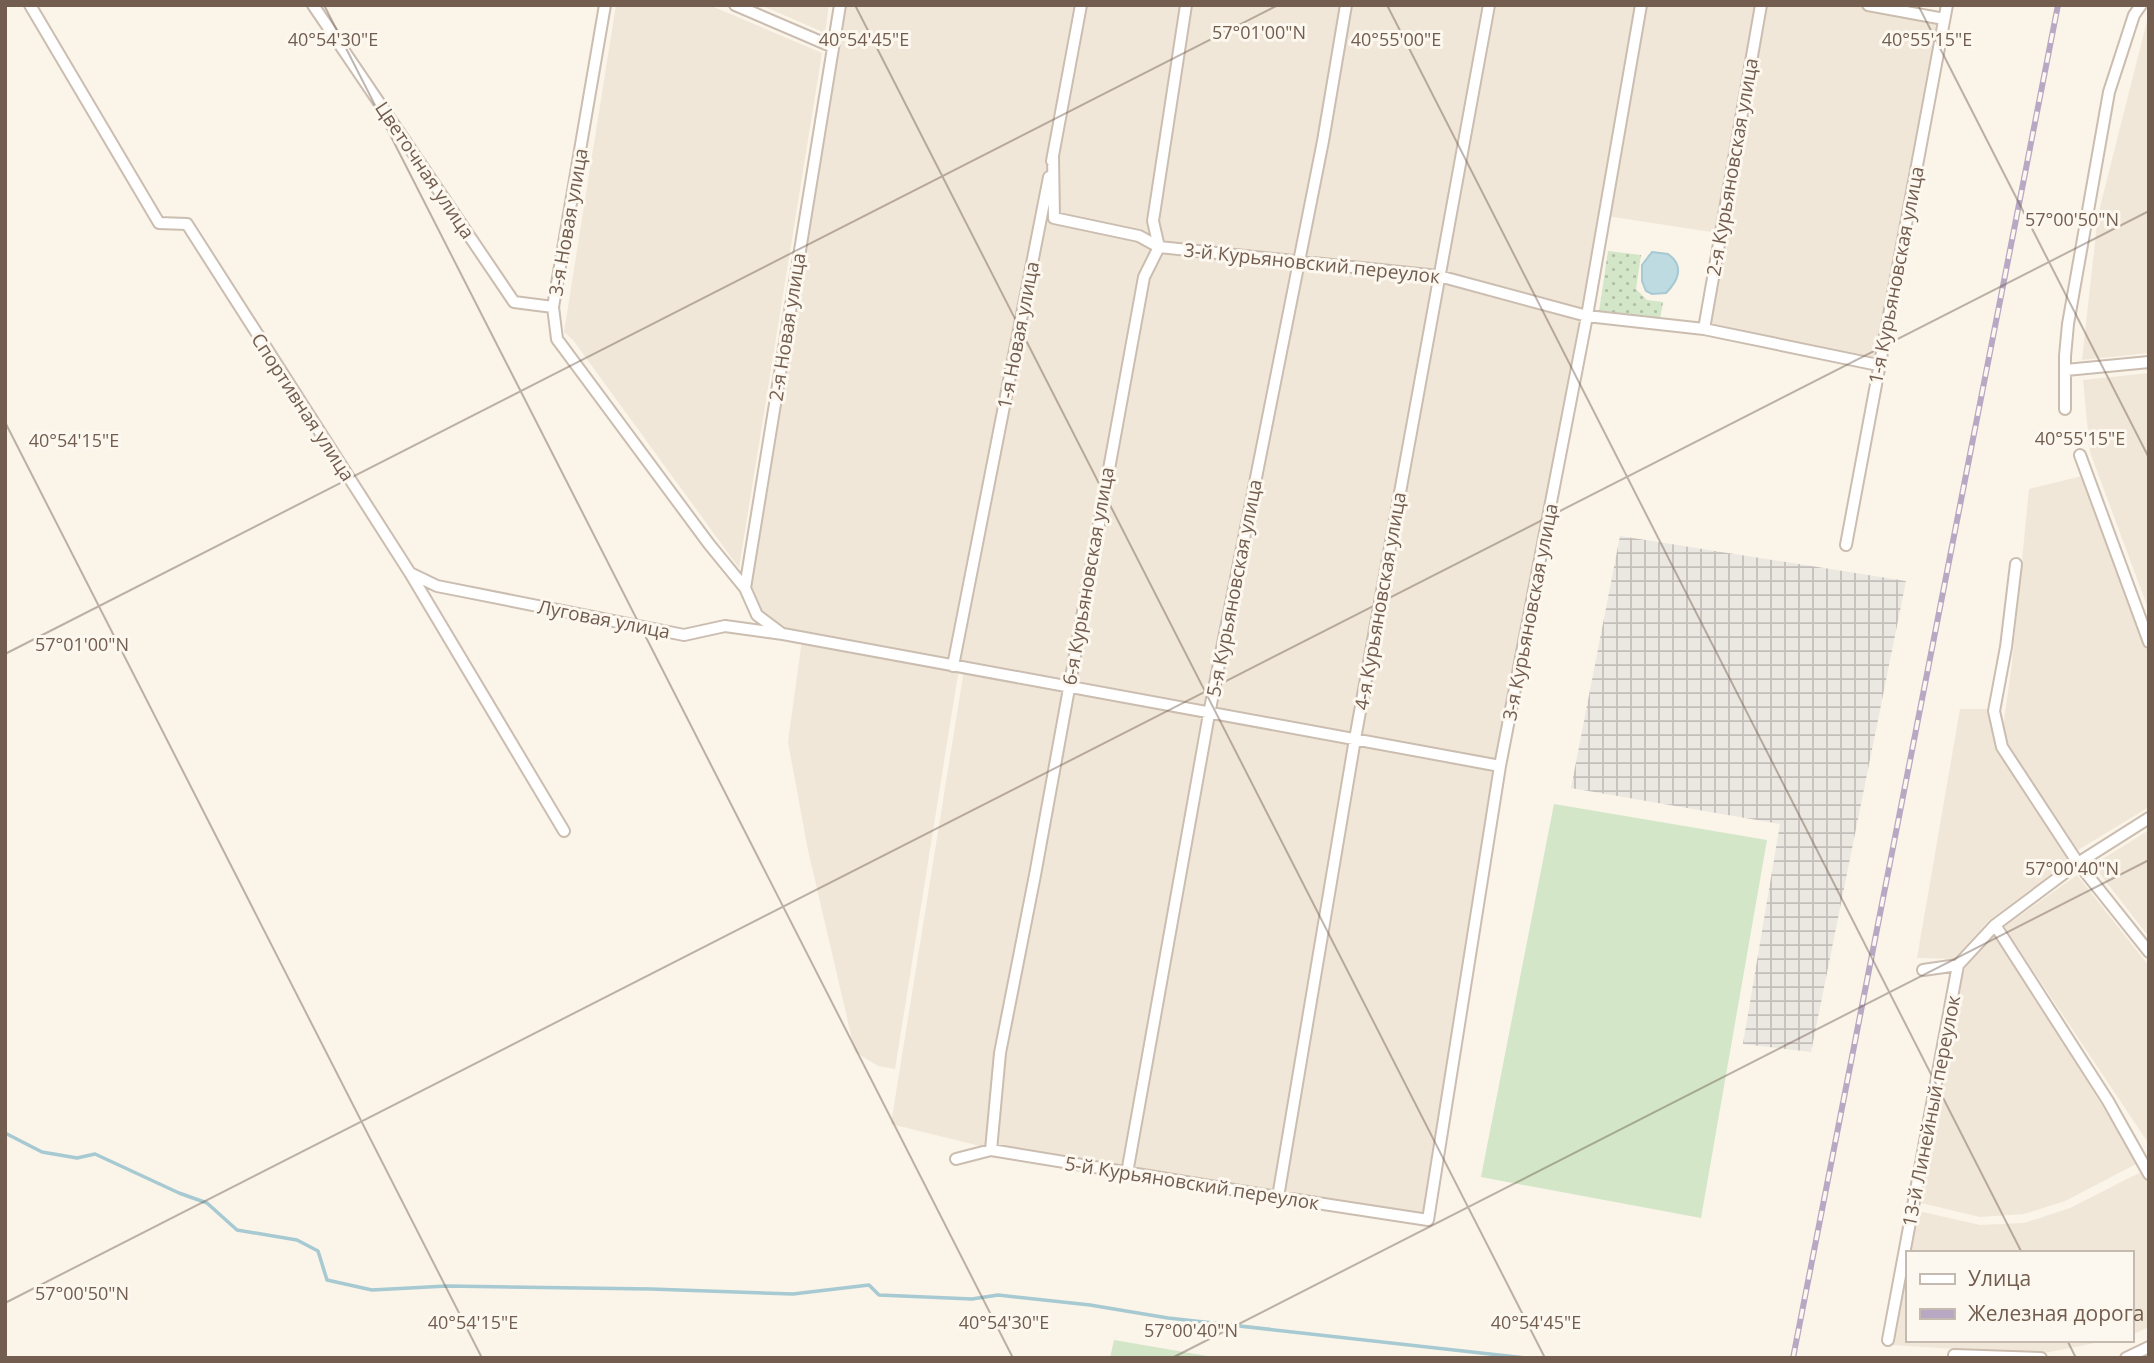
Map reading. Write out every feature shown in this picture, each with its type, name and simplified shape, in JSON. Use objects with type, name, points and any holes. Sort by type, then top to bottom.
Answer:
[{"type":"street","name":"Спортивная улица","points":[[30,5],[159,223],[187,224],[410,573],[564,831]]},
{"type":"street","name":"Цветочная улица","points":[[313,5],[514,302],[553,307]]},
{"type":"street","name":"3-я Новая улица","points":[[605,5],[553,307],[557,339],[709,544],[745,588]]},
{"type":"street","points":[[735,5],[833,47]]},
{"type":"street","name":"2-я Новая улица","points":[[745,588],[840,5]]},
{"type":"street","name":"1-я Новая улица","points":[[953,666],[1081,5]]},
{"type":"street","points":[[1159,247],[1153,221],[1186,5]]},
{"type":"street","name":"5-я Курьяновская улица","points":[[1127,1173],[1209,714],[1323,141],[1346,5]]},
{"type":"street","name":"4-я Курьяновская улица","points":[[1278,1197],[1355,739],[1489,5]]},
{"type":"street","name":"3-я Курьяновская улица","points":[[1428,1220],[1500,766],[1587,316],[1641,5]]},
{"type":"street","name":"2-я Курьяновская улица","points":[[1704,328],[1761,5]]},
{"type":"street","points":[[1868,5],[1944,19]]},
{"type":"street","name":"1-я Курьяновская улица","points":[[1846,545],[1947,5]]},
{"type":"street","points":[[2065,409],[2068,324],[2109,92],[2134,15],[2141,5]]},
{"type":"street","name":"3-й Курьяновский переулок","points":[[1053,156],[1054,218],[1139,236],[1159,247],[1439,276],[1587,316],[1704,328],[1878,365]]},
{"type":"street","name":"6-я Курьяновская улица","points":[[991,1150],[1000,1053],[1144,277],[1159,247]]},
{"type":"street","points":[[2066,370],[2149,362]]},
{"type":"street","points":[[2080,454],[2149,642]]},
{"type":"street","points":[[2016,564],[2006,646],[1994,711],[2002,747],[2078,863],[2149,952]]},
{"type":"street","name":"Луговая улица","points":[[410,573],[437,586],[684,635],[725,626],[783,634],[1500,766]]},
{"type":"street","points":[[745,588],[757,615],[783,634]]},
{"type":"street","points":[[1923,970],[1958,965],[1995,925],[2078,863],[2149,818]]},
{"type":"street","points":[[1995,925],[2108,1101],[2149,1174]]},
{"type":"street","name":"13-й Линейный переулок","points":[[1888,1340],[1958,965]]},
{"type":"street","name":"5-й Курьяновский переулок","points":[[956,1159],[991,1150],[1428,1220]]},
{"type":"street","points":[[2126,1358],[2149,1347]]},
{"type":"street","points":[[1954,1355],[2041,1358]]},
{"type":"shaded area","points":[[616,5],[709,5],[822,53],[739,568],[573,340],[564,332]]},
{"type":"shaded area","points":[[761,5],[829,5],[825,33]]},
{"type":"shaded area","points":[[843,5],[1181,5],[1155,247],[1140,274],[1065,682],[787,632],[760,613],[749,591]]},
{"type":"shaded area","points":[[1190,5],[1343,5],[1295,256],[1162,244],[1155,220]]},
{"type":"shaded area","points":[[1350,5],[1485,5],[1437,273],[1305,258]]},
{"type":"shaded area","points":[[1492,5],[1639,5],[1584,311],[1443,273]]},
{"type":"shaded area","points":[[1644,5],[1758,5],[1718,233],[1607,216]]},
{"type":"shaded area","points":[[1762,5],[1855,5],[1940,21],[1876,361],[1707,326]]},
{"type":"shaded area","points":[[2149,13],[2149,353],[2082,360],[2098,215]]},
{"type":"shaded area","points":[[1161,251],[1296,262],[1206,711],[1073,684],[1146,277]]},
{"type":"shaded area","points":[[1301,263],[1436,278],[1353,735],[1215,711]]},
{"type":"shaded area","points":[[1442,280],[1584,319],[1497,762],[1359,737]]},
{"type":"shaded area","points":[[2149,373],[2149,611],[2090,452],[2083,380]]},
{"type":"shaded area","points":[[2082,476],[2149,655],[2149,807],[2078,850],[2009,750],[2003,728],[2029,489]]},
{"type":"shaded area","points":[[1620,536],[1906,581],[1811,1052],[1743,1044],[1780,824],[1571,788]]},
{"type":"shaded area","points":[[802,640],[959,668],[895,1069],[878,1066],[855,1052],[808,850],[788,742]]},
{"type":"shaded area","points":[[964,670],[1065,688],[988,1148],[891,1124]]},
{"type":"shaded area","points":[[1070,689],[1206,717],[1124,1168],[993,1147],[1003,1054]]},
{"type":"shaded area","points":[[1960,709],[1988,709],[1996,749],[2069,861],[1988,921],[1955,959],[1917,958]]},
{"type":"shaded area","points":[[1212,718],[1352,742],[1274,1194],[1132,1171]]},
{"type":"shaded area","points":[[1358,742],[1496,768],[1426,1217],[1281,1196]]},
{"type":"shaded area","points":[[2149,830],[2149,937],[2093,865]]},
{"type":"shaded area","points":[[2077,875],[2149,966],[2149,1144],[2004,927]]},
{"type":"shaded area","points":[[1995,934],[2138,1163],[2065,1201],[2024,1214],[1980,1217],[1917,1202],[1962,969]]},
{"type":"shaded area","points":[[2143,1171],[2149,1181],[2149,1327],[2133,1334],[2133,1251],[1910,1251],[1918,1211],[1980,1225],[2024,1223],[2070,1208]]},
{"type":"shaded area","points":[[1906,1269],[1906,1342],[2100,1342],[2040,1354],[1892,1345]]},
{"type":"green space","points":[[1608,251],[1641,255],[1636,289],[1647,300],[1663,302],[1660,319],[1599,311]]},
{"type":"green space","points":[[1554,804],[1767,840],[1701,1218],[1481,1177]]},
{"type":"green space","points":[[1114,1340],[1219,1358],[1110,1358]]},
{"type":"water","points":[[1652,252],[1668,254],[1677,263],[1678,274],[1666,293],[1652,294],[1646,291],[1642,281],[1642,265]]},
{"type":"waterway","points":[[5,1133],[42,1152],[77,1158],[95,1154],[207,1203],[237,1230],[297,1240],[318,1251],[327,1280],[372,1290],[447,1286],[793,1294],[869,1285],[879,1295],[972,1299],[998,1295],[1090,1305],[1168,1318],[1526,1358]]},
{"type":"railway","points":[[1793,1358],[2058,5]]}]
